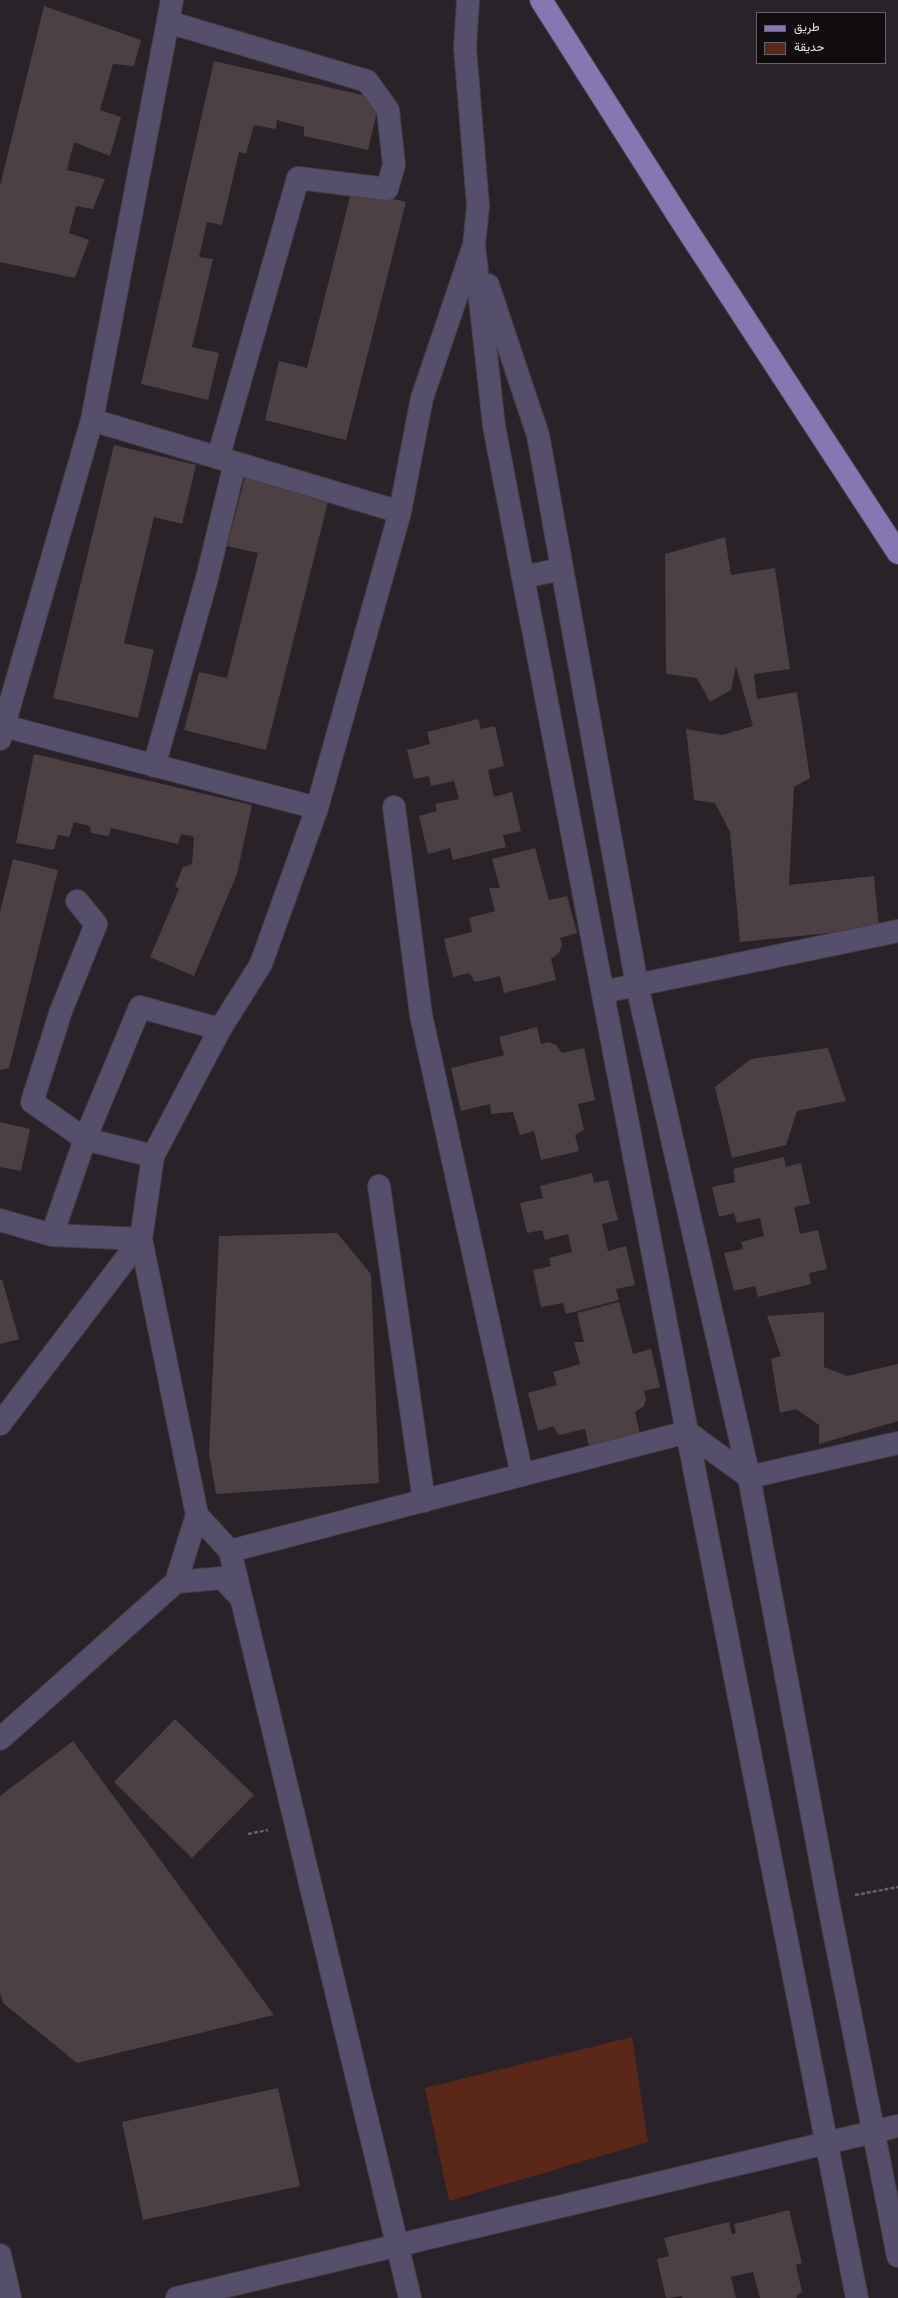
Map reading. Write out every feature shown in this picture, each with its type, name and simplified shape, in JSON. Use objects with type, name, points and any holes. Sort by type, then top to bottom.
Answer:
[{"type":"main road","points":[[541,0],[682,222],[898,553]]},
{"type":"street","points":[[172,0],[92,420],[2,733],[154,766],[316,808]]},
{"type":"street","points":[[468,0],[465,48],[478,206],[474,245],[494,426],[687,1432],[857,2298]]},
{"type":"street","points":[[154,766],[207,578],[226,460],[298,178],[387,189],[394,165],[388,110],[367,81],[168,22]]},
{"type":"street","points":[[0,1738],[176,1582],[197,1515],[141,1239],[154,1156],[220,1029],[261,964],[316,808],[400,512],[422,398],[474,245]]},
{"type":"street","points":[[474,245],[538,435],[637,985],[749,1477],[872,2132],[898,2256]]},
{"type":"street","points":[[92,420],[400,512]]},
{"type":"street","points":[[523,577],[562,569]]},
{"type":"street","points":[[394,807],[421,1015],[522,1475]]},
{"type":"street","points":[[77,901],[96,924],[61,1011],[32,1102],[85,1139],[154,1156]]},
{"type":"street","points":[[603,992],[898,931]]},
{"type":"street","points":[[52,1234],[85,1139],[140,1007],[220,1029]]},
{"type":"street","points":[[379,1186],[424,1501]]},
{"type":"street","points":[[0,1220],[52,1234],[141,1239]]},
{"type":"street","points":[[0,1424],[141,1239]]},
{"type":"street","points":[[230,1551],[687,1432]]},
{"type":"street","points":[[687,1432],[749,1477],[898,1443]]},
{"type":"street","points":[[197,1515],[230,1551],[410,2298]]},
{"type":"street","points":[[176,1582],[222,1578],[241,1598]]},
{"type":"street","points":[[177,2298],[246,2290],[397,2246],[898,2126]]},
{"type":"street","points":[[0,2255],[10,2298]]},
{"type":"path","points":[[828,1901],[898,1886]]},
{"type":"green space","points":[[632,2037],[648,2142],[449,2201],[425,2088]]},
{"type":"building","points":[[44,6],[141,40],[134,66],[113,64],[100,110],[121,117],[110,156],[74,142],[67,170],[105,179],[93,209],[76,206],[69,233],[89,240],[75,278],[0,262],[0,186]]},
{"type":"building","points":[[214,61],[380,99],[368,150],[304,136],[304,127],[277,120],[276,129],[254,125],[246,154],[239,152],[222,225],[207,222],[199,257],[213,259],[192,347],[219,353],[208,400],[141,384]]},
{"type":"building","points":[[352,189],[406,202],[346,440],[265,420],[279,361],[307,368]]},
{"type":"building","points":[[114,445],[196,465],[182,524],[154,517],[124,643],[154,650],[138,718],[53,698]]},
{"type":"building","points":[[245,477],[329,498],[266,750],[184,730],[199,672],[227,678],[258,553],[227,546]]},
{"type":"building","points":[[725,537],[731,575],[775,568],[790,669],[754,674],[757,699],[797,692],[810,778],[794,787],[789,885],[874,876],[879,928],[740,942],[730,832],[715,803],[694,800],[686,729],[722,735],[753,726],[736,666],[731,690],[710,702],[697,678],[666,674],[665,554]]},
{"type":"building","points":[[478,719],[481,729],[495,726],[504,766],[488,770],[494,797],[512,792],[521,831],[503,835],[506,847],[453,860],[450,848],[428,854],[419,816],[437,811],[435,804],[459,799],[454,781],[431,786],[429,776],[414,779],[407,750],[430,744],[427,732]]},
{"type":"building","points":[[34,754],[252,805],[237,874],[194,976],[150,957],[179,889],[175,886],[183,867],[192,864],[194,837],[181,834],[178,844],[111,828],[109,836],[91,833],[90,826],[74,822],[69,837],[58,835],[54,850],[16,843]]},
{"type":"building","points":[[535,848],[549,900],[567,896],[577,933],[560,938],[562,945],[559,953],[551,959],[556,980],[504,993],[500,976],[475,982],[469,973],[453,977],[444,939],[472,932],[469,918],[495,911],[489,888],[500,888],[492,859]]},
{"type":"building","points":[[13,859],[58,870],[9,1068],[0,1070],[0,912]]},
{"type":"building","points":[[537,1027],[541,1044],[549,1042],[556,1045],[562,1053],[584,1048],[595,1100],[578,1104],[584,1130],[575,1135],[579,1151],[541,1160],[534,1131],[520,1135],[513,1112],[491,1114],[490,1104],[461,1111],[451,1068],[504,1055],[499,1037]]},
{"type":"building","points":[[828,1048],[846,1101],[797,1111],[786,1145],[732,1158],[715,1087],[751,1059]]},
{"type":"building","points":[[0,1122],[30,1129],[21,1171],[0,1167]]},
{"type":"building","points":[[784,1157],[786,1167],[801,1163],[810,1204],[794,1207],[800,1234],[818,1230],[827,1269],[809,1273],[811,1284],[758,1297],[755,1286],[734,1291],[724,1253],[743,1249],[741,1242],[764,1236],[760,1218],[737,1223],[734,1213],[719,1217],[712,1187],[735,1182],[733,1169]]},
{"type":"building","points":[[592,1173],[594,1183],[608,1180],[618,1220],[602,1224],[608,1251],[626,1246],[635,1285],[616,1289],[619,1300],[566,1314],[563,1303],[541,1307],[533,1270],[551,1266],[549,1258],[572,1252],[568,1234],[545,1240],[542,1230],[527,1233],[520,1203],[543,1198],[540,1186]]},
{"type":"building","points":[[337,1233],[371,1274],[379,1483],[216,1494],[209,1453],[219,1236]]},
{"type":"building","points":[[2,1279],[19,1339],[0,1344],[0,1280]]},
{"type":"building","points":[[619,1302],[633,1354],[651,1349],[660,1387],[644,1391],[646,1399],[644,1406],[635,1412],[640,1434],[589,1446],[585,1429],[559,1435],[553,1426],[538,1431],[528,1393],[557,1385],[553,1372],[580,1364],[574,1342],[584,1342],[577,1313]]},
{"type":"building","points":[[824,1312],[824,1367],[847,1376],[898,1364],[898,1421],[819,1444],[819,1425],[796,1409],[780,1413],[771,1359],[781,1356],[767,1316]]},
{"type":"building","points":[[175,1719],[254,1795],[192,1858],[114,1782]]},
{"type":"building","points":[[73,1741],[274,2015],[77,2063],[3,2003],[0,1993],[0,1796]]},
{"type":"building","points":[[278,2088],[300,2186],[143,2220],[122,2122]]},
{"type":"building","points":[[789,2210],[802,2263],[796,2265],[802,2292],[796,2296],[797,2298],[760,2298],[753,2272],[731,2277],[736,2298],[682,2298],[682,2296],[666,2298],[657,2259],[669,2256],[664,2238],[729,2222],[732,2234],[736,2233],[734,2224]]}]
